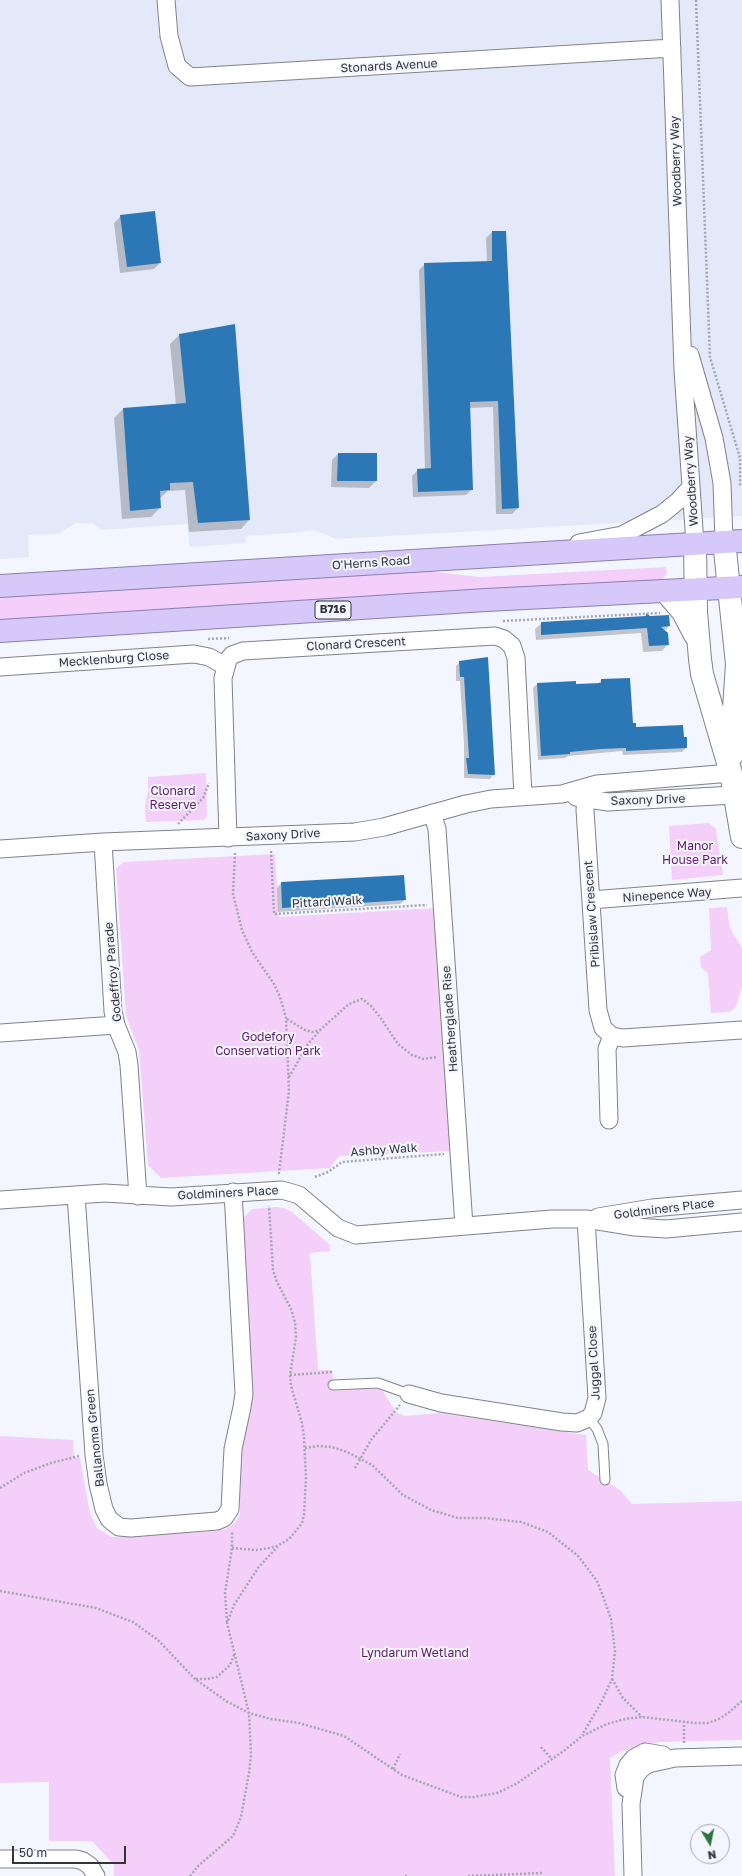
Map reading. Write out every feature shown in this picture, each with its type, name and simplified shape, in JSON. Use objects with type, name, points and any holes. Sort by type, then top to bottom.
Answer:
[{"type":"main road","name":"O'Herns Road","points":[[0,586],[733,541]]},
{"type":"main road","name":"B716","points":[[0,631],[486,600],[666,592],[735,587]]},
{"type":"street","name":"Stonards Avenue","points":[[166,0],[169,36],[177,66],[190,77],[672,48]]},
{"type":"street","name":"Woodberry Way","points":[[670,0],[683,370],[696,544]]},
{"type":"street","name":"Woodberry Way","points":[[682,322],[693,370],[714,438],[733,541]]},
{"type":"street","points":[[520,554],[622,535],[662,514],[678,501],[691,487]]},
{"type":"street","points":[[733,541],[739,640],[733,718],[724,752],[731,773],[742,837]]},
{"type":"street","points":[[696,544],[695,590],[702,674],[733,718]]},
{"type":"street","points":[[666,592],[683,612],[698,639]]},
{"type":"street","name":"Clonard Crescent","points":[[225,666],[232,655],[250,650],[495,636],[504,638],[512,646],[516,658],[523,796]]},
{"type":"street","name":"Mecklenburg Close","points":[[0,667],[194,654],[209,657],[225,666]]},
{"type":"street","points":[[225,666],[223,678],[232,845]]},
{"type":"street","name":"Saxony Drive","points":[[586,793],[598,784],[731,773]]},
{"type":"street","name":"Saxony Drive","points":[[0,849],[103,842],[232,845],[355,832],[384,827],[466,804],[523,796],[586,793],[608,802],[734,795]]},
{"type":"street","name":"Pribislaw Crescent","points":[[586,793],[591,900],[599,1017],[603,1028],[612,1036]]},
{"type":"street","name":"Heatherglade Rise","points":[[432,813],[437,829],[464,1226]]},
{"type":"street","name":"Godeffroy Parade","points":[[103,842],[114,1011],[116,1025],[127,1052],[129,1065],[138,1196]]},
{"type":"street","name":"Ninepence Way","points":[[591,900],[742,888]]},
{"type":"street","points":[[0,1033],[116,1025]]},
{"type":"street","points":[[609,1120],[607,1049],[612,1036],[623,1038],[742,1030]]},
{"type":"street","name":"Goldminers Place","points":[[0,1200],[105,1193],[171,1197],[282,1190],[299,1195],[338,1228],[356,1235],[552,1218],[586,1219],[635,1227],[666,1229],[742,1222]]},
{"type":"street","points":[[224,1518],[230,1508],[231,1462],[244,1394],[233,1192]]},
{"type":"street","name":"Ballanoma Green","points":[[76,1195],[94,1455],[98,1484],[104,1509],[109,1519],[119,1527],[131,1528],[206,1523],[224,1518]]},
{"type":"street","name":"Goldminers Place","points":[[586,1219],[634,1210],[742,1200]]},
{"type":"street","name":"Juggal Close","points":[[409,1394],[441,1403],[562,1422],[577,1422],[589,1418],[594,1413],[597,1398],[586,1219]]},
{"type":"street","points":[[633,1876],[631,1804],[625,1786],[624,1775],[634,1758],[645,1752],[679,1757],[742,1756]]},
{"type":"street","points":[[0,1859],[76,1859],[83,1861],[90,1866],[96,1876]]},
{"type":"lane","points":[[333,1384],[378,1383],[409,1394]]},
{"type":"lane","points":[[589,1418],[599,1432],[603,1444],[605,1480]]},
{"type":"path","points":[[696,0],[710,357],[740,458],[740,488]]},
{"type":"path","points":[[178,823],[203,798],[209,785],[209,777]]},
{"type":"path","points":[[232,845],[233,894],[242,930],[252,952],[274,984],[280,997],[286,1018],[288,1104],[280,1151],[279,1173],[267,1173],[273,1270],[277,1282],[291,1309],[295,1322],[296,1337],[290,1375],[291,1386],[302,1423],[305,1448],[304,1515],[302,1523],[289,1539],[279,1545],[256,1550],[232,1548]]},
{"type":"path","name":"Pittard Walk","points":[[271,851],[274,914],[425,905],[442,902]]},
{"type":"path","points":[[288,1077],[308,1044],[320,1030],[349,1004],[362,999],[376,1012],[398,1044],[412,1055],[423,1058],[438,1057]]},
{"type":"path","points":[[286,1018],[305,1030],[312,1032],[320,1030]]},
{"type":"path","name":"Ashby Walk","points":[[315,1177],[328,1172],[342,1162],[459,1153]]},
{"type":"path","points":[[290,1375],[335,1372]]},
{"type":"path","points":[[355,1468],[384,1424],[409,1394]]},
{"type":"path","points":[[305,1448],[318,1446],[332,1448],[361,1459],[372,1465],[403,1495],[432,1510],[458,1518],[493,1518],[528,1524],[548,1532],[578,1556],[597,1581],[611,1619],[615,1651],[612,1679],[601,1703],[582,1736]]},
{"type":"path","points":[[0,1488],[24,1473],[51,1463],[78,1456],[94,1455]]},
{"type":"path","points":[[190,1876],[198,1866],[233,1836],[238,1827],[245,1801],[251,1755],[249,1713],[227,1623],[225,1593],[232,1548],[232,1532],[224,1518]]},
{"type":"path","points":[[227,1623],[234,1605],[245,1586],[258,1568],[279,1545]]},
{"type":"path","points":[[0,1591],[96,1608],[133,1622],[158,1640],[195,1680],[226,1702],[249,1713],[271,1719],[299,1723],[344,1736],[402,1775],[460,1797],[474,1797],[497,1793],[516,1784],[582,1736],[607,1724],[625,1719],[642,1717],[707,1723],[717,1720],[742,1701]]},
{"type":"path","points":[[195,1680],[217,1677],[230,1665],[234,1655]]},
{"type":"path","points":[[612,1679],[623,1698],[642,1717]]},
{"type":"path","points":[[679,1757],[684,1722]]},
{"type":"path","points":[[541,1747],[552,1759]]},
{"type":"path","points":[[393,1769],[400,1754]]},
{"type":"path","points":[[468,1876],[542,1873]]},
{"type":"shaded area","points":[[0,0],[742,0],[742,516],[336,539],[314,530],[246,536],[246,543],[190,547],[187,524],[101,530],[93,523],[75,523],[59,534],[28,535],[29,557],[0,559]]},
{"type":"green space","points":[[666,567],[667,574],[657,585],[0,628],[0,597],[427,571],[480,577]]},
{"type":"green space","name":"Clonard Reserve","points":[[206,773],[207,816],[204,820],[146,822],[145,806],[148,791],[148,777]]},
{"type":"green space","name":"Manor House Park","points":[[708,823],[716,829],[723,875],[672,880],[669,826]]},
{"type":"green space","name":"Godefory Conservation Park","points":[[275,854],[279,917],[436,908],[453,1151],[339,1156],[330,1168],[161,1178],[148,1165],[139,1050],[126,1016],[116,868],[124,862]]},
{"type":"green space","points":[[727,907],[729,923],[733,934],[742,947],[742,986],[736,1007],[730,1012],[711,1013],[708,974],[701,967],[700,957],[711,950],[709,908]]},
{"type":"green space","name":"Lyndarum Wetland","points":[[276,1207],[284,1208],[292,1212],[330,1245],[330,1251],[310,1253],[318,1370],[332,1370],[334,1391],[371,1388],[382,1390],[396,1412],[405,1416],[440,1413],[586,1435],[588,1470],[620,1490],[632,1504],[742,1501],[742,1740],[660,1742],[622,1751],[610,1758],[615,1876],[114,1876],[114,1865],[92,1841],[49,1841],[49,1782],[0,1783],[0,1436],[73,1440],[74,1458],[80,1458],[90,1513],[97,1528],[111,1537],[214,1531],[226,1529],[234,1524],[240,1514],[240,1458],[252,1395],[243,1218],[252,1209]]},
{"type":"building","points":[[155,211],[161,263],[127,267],[120,215]]},
{"type":"building","points":[[492,231],[506,231],[519,508],[502,509],[498,401],[470,402],[473,490],[418,492],[417,469],[431,468],[424,263],[492,261]]},
{"type":"building","points":[[235,324],[250,520],[198,523],[193,482],[170,483],[170,490],[160,491],[161,508],[130,511],[123,408],[186,403],[179,334]]},
{"type":"building","points":[[338,453],[377,453],[377,481],[337,481]]},
{"type":"building","points":[[646,613],[650,616],[669,615],[670,626],[661,627],[668,633],[669,645],[649,646],[647,628],[541,635],[541,622],[646,616]]},
{"type":"building","points":[[488,657],[495,775],[468,774],[466,758],[469,758],[464,677],[460,677],[459,661]]},
{"type":"building","points":[[630,678],[633,723],[636,723],[636,727],[683,725],[684,737],[687,737],[687,748],[626,751],[626,748],[601,749],[570,752],[570,754],[541,756],[537,683],[576,681],[576,684],[601,683],[601,679]]},
{"type":"building","points":[[404,875],[406,900],[282,908],[281,882]]}]
